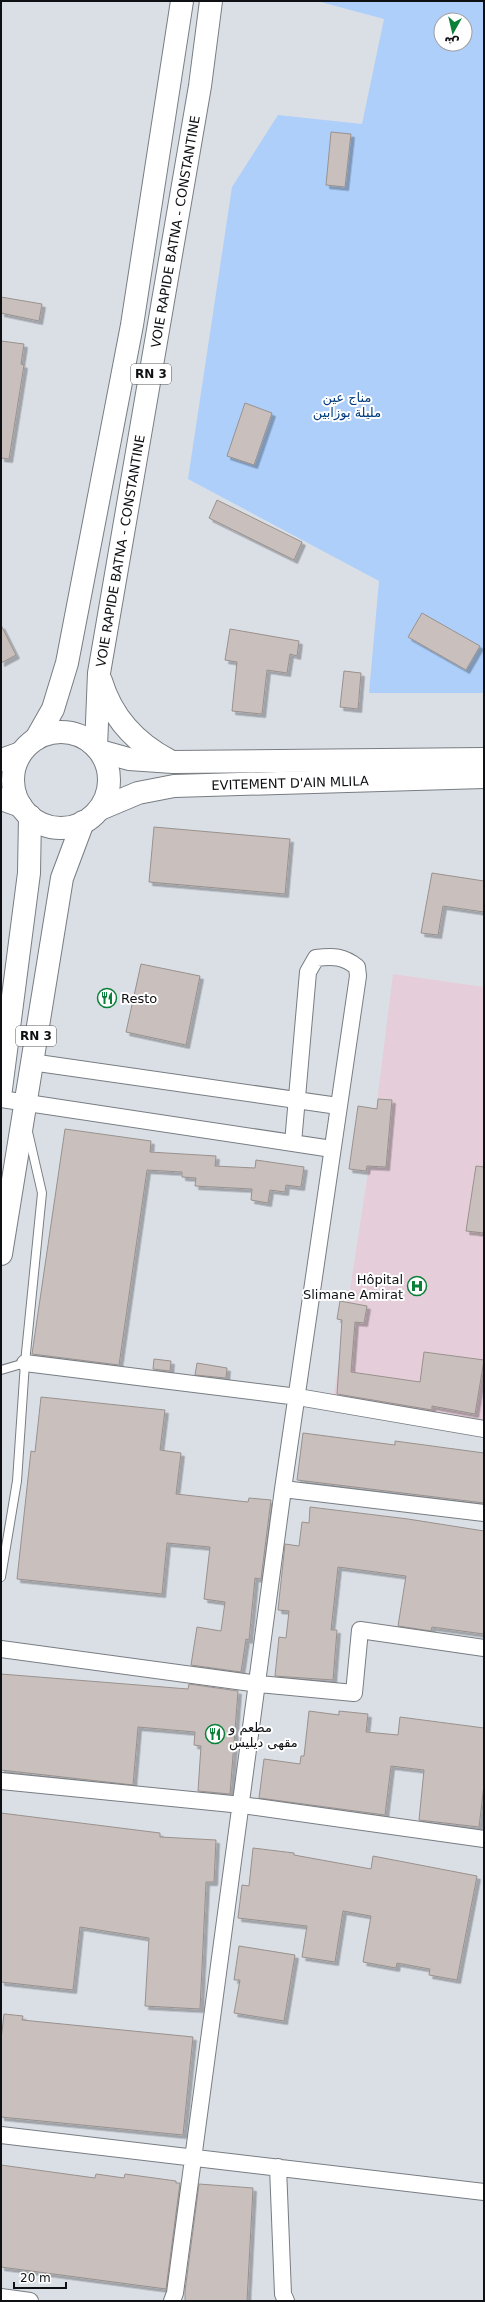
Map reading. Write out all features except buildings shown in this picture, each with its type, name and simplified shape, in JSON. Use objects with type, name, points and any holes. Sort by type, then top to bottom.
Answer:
[{"type":"main road","name":"RN 3","points":[[29,746],[53,708],[67,663],[132,325],[182,1]]},
{"type":"main road","name":"VOIE RAPIDE BATNA - CONSTANTINE","points":[[98,749],[99,673],[193,125],[211,1]]},
{"type":"main road","points":[[99,673],[104,692],[125,727],[155,753],[173,762]]},
{"type":"main road","points":[[1,760],[29,746],[48,734],[61,732],[74,734],[86,738],[98,749],[108,765],[110,780],[107,796],[91,816],[72,826],[50,826],[26,811],[1,799]]},
{"type":"main road","points":[[26,811],[16,796],[14,774],[29,746]]},
{"type":"main road","name":"EVITEMENT D'AIN MLILA","points":[[98,749],[129,759],[173,762],[484,759]]},
{"type":"main road","name":"EVITEMENT D'AIN MLILA","points":[[91,816],[138,793],[174,786],[484,777]]},
{"type":"main road","name":"RN 3","points":[[1,1089],[29,873],[26,811]]},
{"type":"main road","name":"RN 3","points":[[1,1254],[62,878],[91,816]]},
{"type":"street","points":[[172,2301],[175,2292],[259,1684],[283,1489],[298,1397],[338,1106],[358,976],[358,967],[346,958],[330,956],[316,958],[308,972],[293,1143]]},
{"type":"street","points":[[32,1062],[338,1106]]},
{"type":"street","points":[[1,1099],[25,1109],[332,1149]]},
{"type":"street","points":[[25,1363],[298,1397],[484,1429]]},
{"type":"street","points":[[283,1489],[484,1513]]},
{"type":"street","points":[[1,1649],[259,1684],[354,1693],[360,1630],[484,1648]]},
{"type":"street","points":[[1,1781],[242,1806],[484,1840]]},
{"type":"street","points":[[1,2135],[194,2156],[484,2192]]},
{"type":"street","points":[[278,2167],[283,2294],[286,2301]]},
{"type":"street","points":[[1,2297],[30,2301]]},
{"type":"lane","points":[[1,1577],[17,1480],[25,1363],[42,1193],[25,1109]]},
{"type":"lane","points":[[1,1370],[25,1363]]},
{"type":"shaded area","name":"Hôpital Slimane Amirat","points":[[393,974],[484,987],[484,1428],[332,1406],[369,1166]]},
{"type":"green space","name":"مناج عين مليلة بوزابين","points":[[317,1],[484,1],[484,693],[369,693],[379,581],[188,479],[232,187],[278,115],[362,124],[384,19]]},
{"type":"place","name":"Resto","points":[[107,998]]},
{"type":"place","name":"Hôpital Slimane Amirat","points":[[417,1286]]},
{"type":"place","name":"مطعم و مقهى ديليس","points":[[215,1734]]}]
